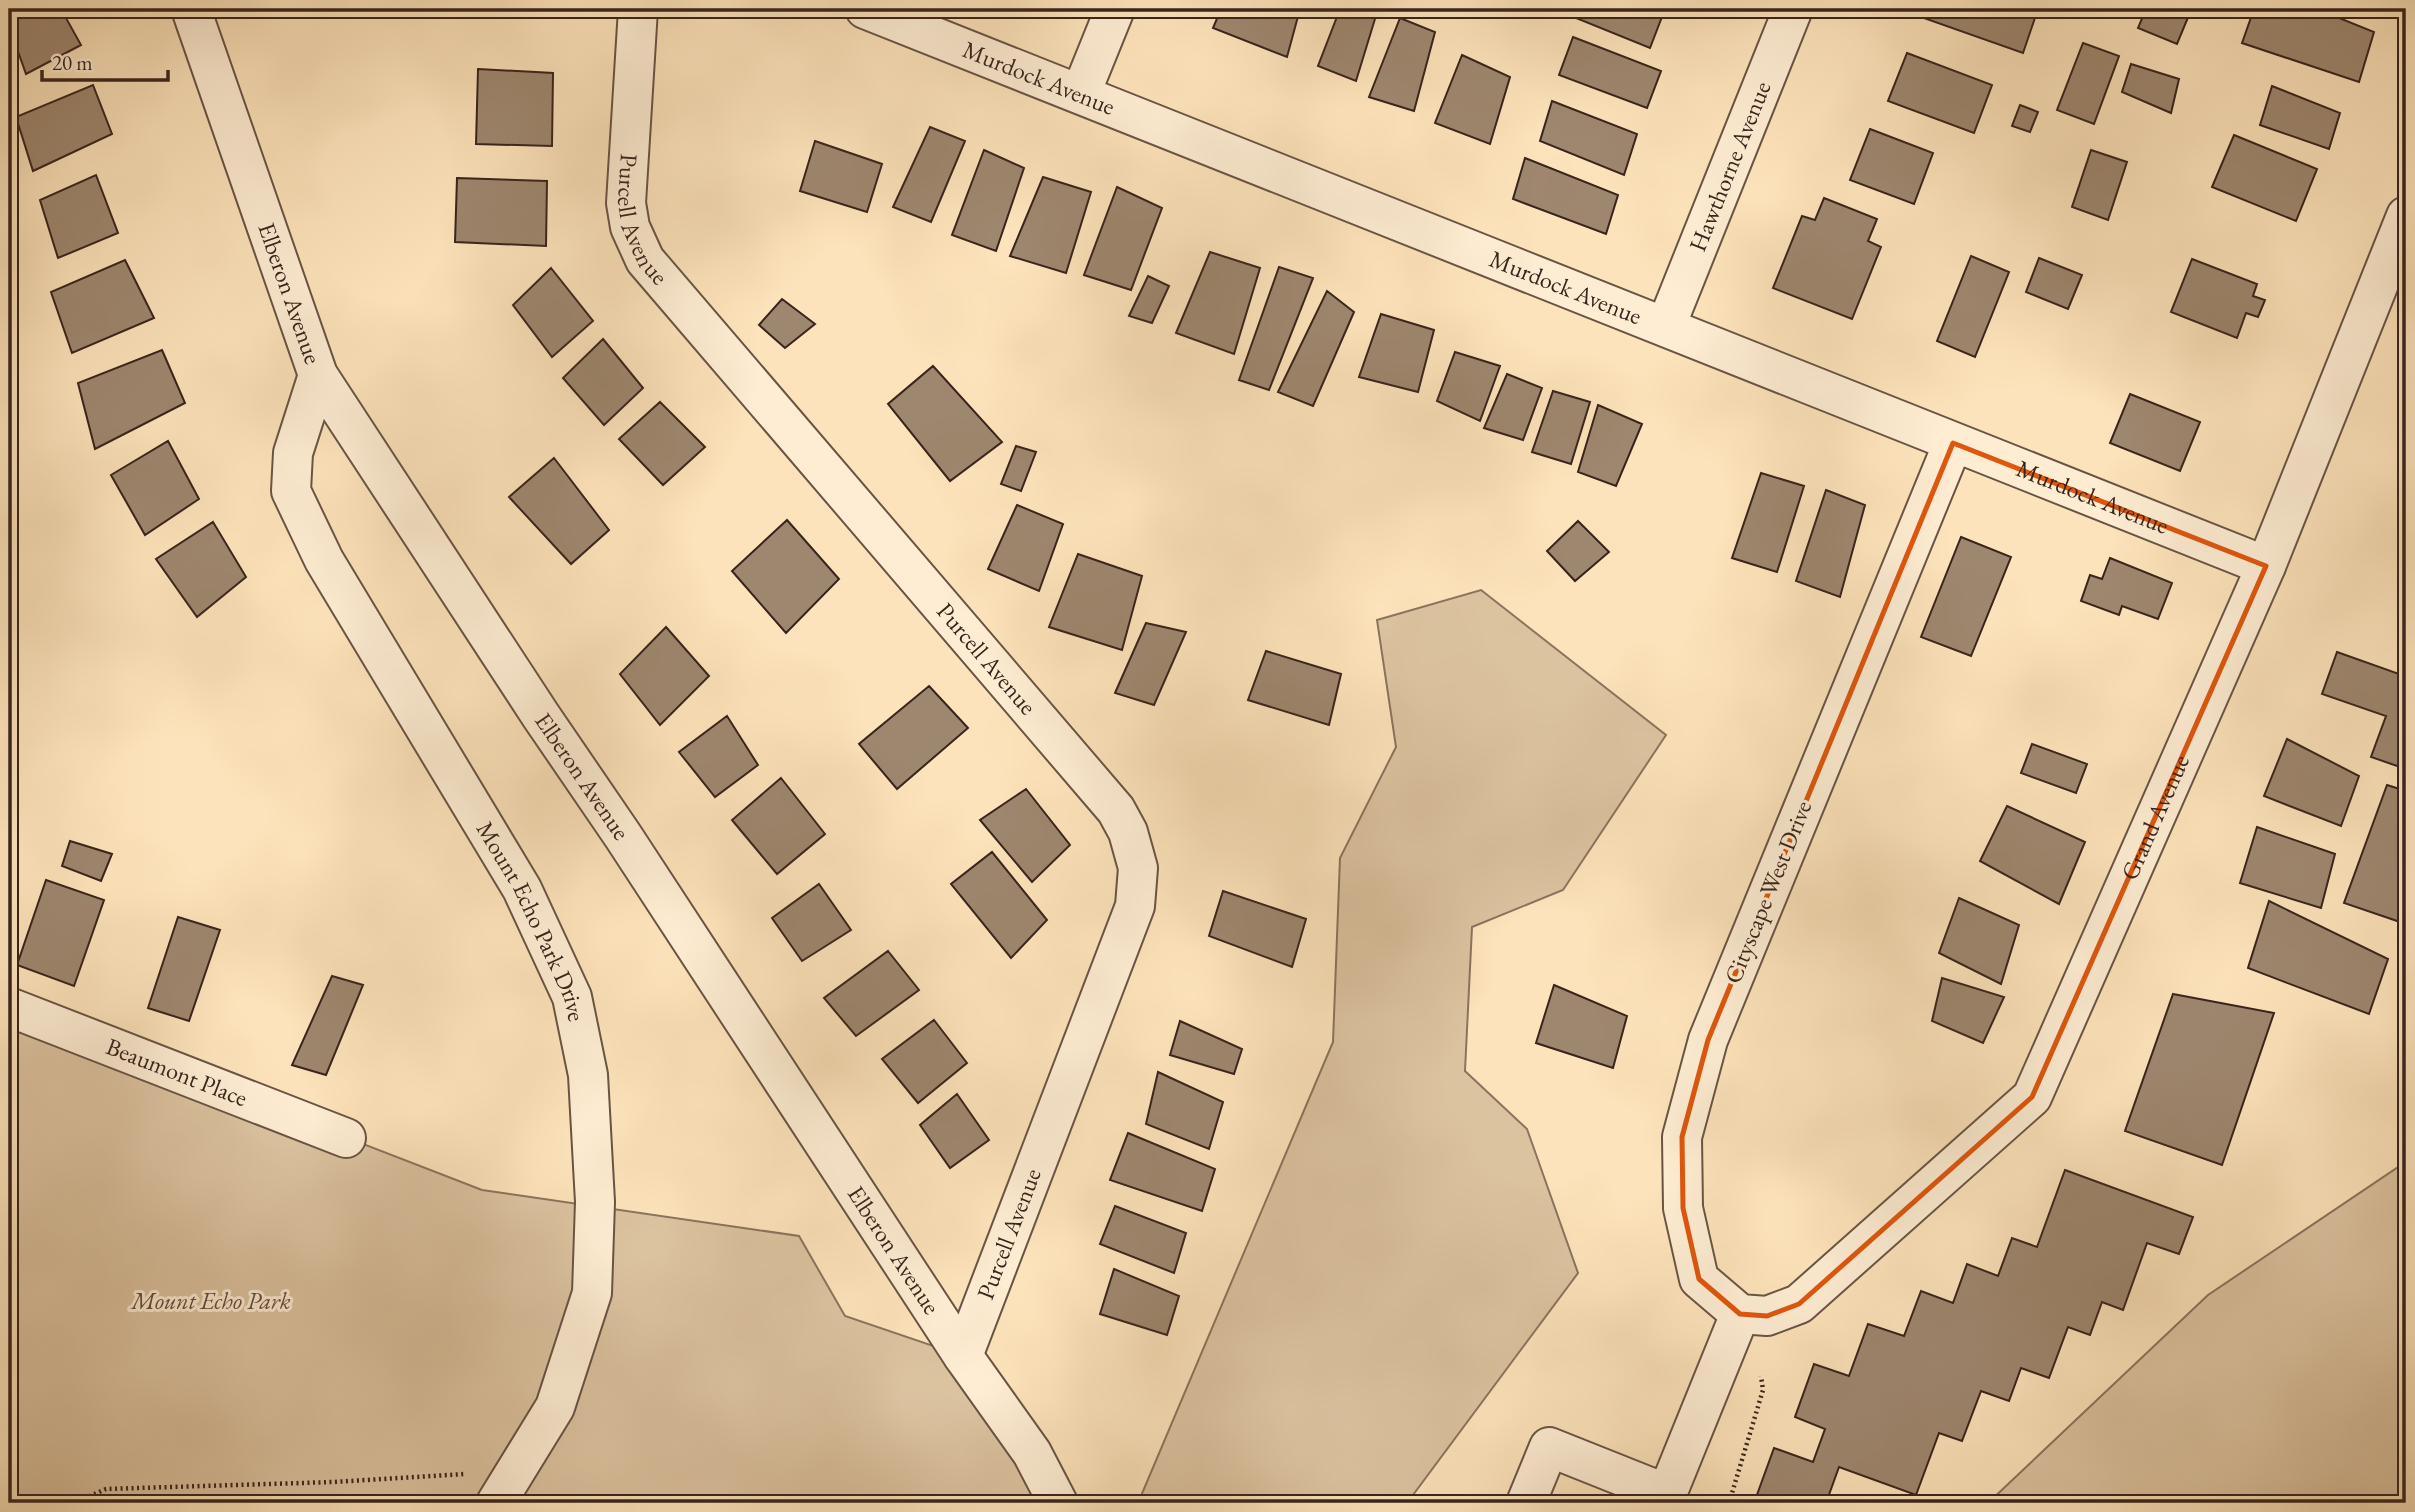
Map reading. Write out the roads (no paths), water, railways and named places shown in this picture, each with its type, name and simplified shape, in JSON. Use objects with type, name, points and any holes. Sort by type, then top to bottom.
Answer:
[{"type":"street","name":"Elberon Avenue","points":[[191,9],[318,375],[963,1356],[1032,1454],[1058,1503]]},
{"type":"street","name":"Purcell Avenue","points":[[638,9],[626,203],[630,226],[645,260],[1116,810],[1128,832],[1138,868],[1135,906],[963,1356]]},
{"type":"street","name":"Murdock Avenue","points":[[865,9],[2266,566]]},
{"type":"street","points":[[1081,93],[1115,9]]},
{"type":"street","name":"Hawthorne Avenue","points":[[1666,326],[1793,9]]},
{"type":"street","name":"Grand Avenue","points":[[1754,1315],[1799,1304],[2032,1097],[2266,566],[2406,216]]},
{"type":"street","name":"Mount Echo Park Drive","points":[[318,375],[293,453],[291,491],[324,560],[522,889],[572,997],[588,1075],[595,1202],[592,1293],[555,1407],[496,1503]]},
{"type":"street","name":"Cityscape West Drive","points":[[1754,1315],[1699,1279],[1683,1208],[1682,1137],[1708,1040],[1953,443]]},
{"type":"street","name":"Beaumont Place","points":[[9,1007],[346,1138]]},
{"type":"street","points":[[1526,1503],[1549,1447],[1667,1494],[1754,1315]]},
{"type":"park label","name":"Mount Echo Park","points":[[211,1301]]}]
